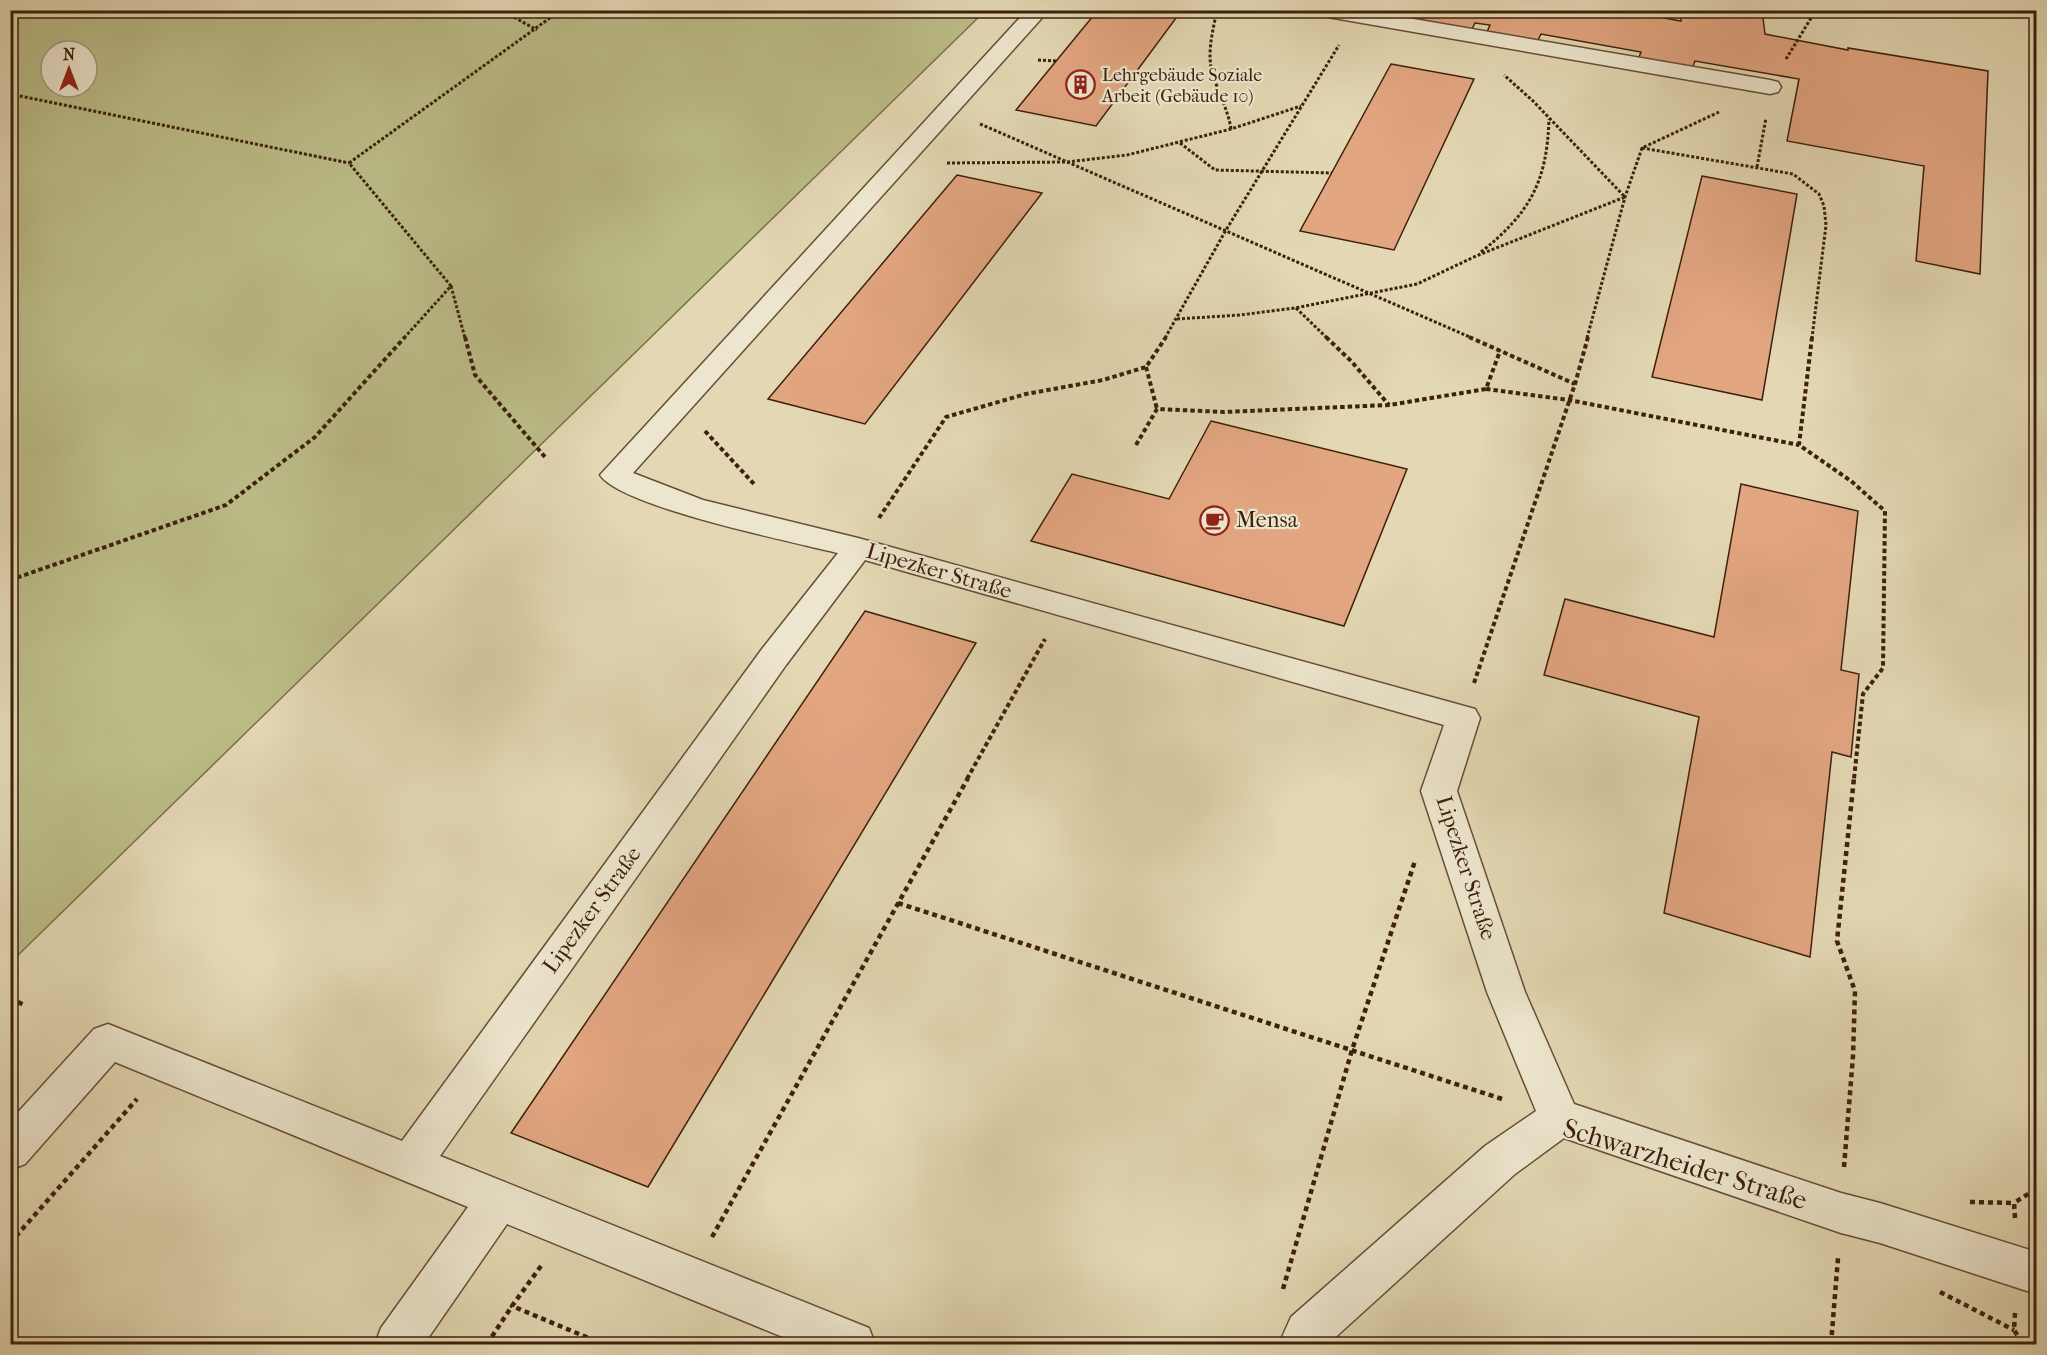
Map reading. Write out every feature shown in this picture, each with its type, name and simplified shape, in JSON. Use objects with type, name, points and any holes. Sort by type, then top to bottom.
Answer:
[{"type":"street","name":"Lipezker Straße","points":[[1039,10],[615,475],[635,486],[695,508],[858,548],[1462,718],[1439,791],[1506,992],[1558,1118]]},
{"type":"street","points":[[1322,10],[1770,87]]},
{"type":"street","name":"Lipezker Straße","points":[[410,1164],[774,657],[858,548]]},
{"type":"street","points":[[10,1151],[108,1041],[410,1164],[487,1216],[689,1277],[853,1344]]},
{"type":"street","name":"Schwarzheider Straße","points":[[1301,1344],[1307,1333],[1500,1160],[1558,1118],[1841,1213],[2037,1273]]},
{"type":"street","points":[[397,1344],[487,1216]]},
{"type":"path","points":[[501,10],[537,30]]},
{"type":"path","points":[[349,163],[537,30],[561,10]]},
{"type":"path","points":[[1217,10],[1212,33],[1212,73],[1229,115],[1231,129]]},
{"type":"path","points":[[1756,167],[1770,87],[1816,10]]},
{"type":"path","points":[[858,548],[946,417],[1026,394],[1103,380],[1146,367],[1177,319],[1226,230],[1356,16]]},
{"type":"path","points":[[1034,60],[1056,61]]},
{"type":"path","points":[[1495,70],[1505,75],[1625,197]]},
{"type":"path","points":[[1462,718],[1575,384],[1625,197],[1642,148],[1770,87]]},
{"type":"path","points":[[10,94],[349,163],[451,286],[475,375],[545,457]]},
{"type":"path","points":[[943,163],[1067,162],[1127,155],[1231,129],[1302,105]]},
{"type":"path","points":[[1476,256],[1507,233],[1530,206],[1544,173],[1549,118]]},
{"type":"path","points":[[973,121],[1575,384]]},
{"type":"path","points":[[1180,143],[1215,170],[1332,173]]},
{"type":"path","points":[[1642,148],[1793,174],[1813,186],[1824,198],[1826,225],[1799,445]]},
{"type":"path","points":[[1177,319],[1240,315],[1295,308],[1417,284],[1476,256],[1625,197]]},
{"type":"path","points":[[10,580],[226,505],[315,436],[451,286]]},
{"type":"path","points":[[1295,308],[1351,361],[1389,405]]},
{"type":"path","points":[[1486,389],[1500,351]]},
{"type":"path","points":[[1136,445],[1157,409],[1146,367]]},
{"type":"path","points":[[1157,409],[1224,412],[1389,405],[1486,389],[1569,400],[1799,445],[1851,481],[1885,511],[1883,668],[1863,694],[1837,941],[1855,991],[1853,1056],[1831,1344]]},
{"type":"path","points":[[702,429],[798,532]]},
{"type":"path","points":[[689,1277],[1063,606]]},
{"type":"path","points":[[1280,1299],[1352,1050],[1416,858]]},
{"type":"path","points":[[898,903],[1558,1118]]},
{"type":"path","points":[[10,998],[26,1006]]},
{"type":"path","points":[[10,1243],[141,1094]]},
{"type":"path","points":[[487,1216],[543,1263],[487,1344]]},
{"type":"path","points":[[512,1306],[603,1344]]},
{"type":"green space","points":[[11,10],[985,11],[11,962]]},
{"type":"building","name":"Lehrgebäude Soziale Arbeit (Gebäude 10)","points":[[1098,10],[1182,10],[1096,126],[1016,110]]},
{"type":"building","points":[[1403,10],[1621,10],[1681,21],[1681,10],[1762,10],[1765,34],[1848,50],[1848,48],[1988,71],[1980,274],[1916,261],[1924,166],[1787,141],[1799,79],[1695,61],[1692,69],[1638,60],[1641,52],[1541,34],[1537,42],[1486,34],[1490,25],[1475,23],[1471,31],[1420,22],[1425,14]]},
{"type":"building","points":[[1391,64],[1474,79],[1394,250],[1300,231]]},
{"type":"building","points":[[957,175],[1042,193],[865,424],[768,399]]},
{"type":"building","points":[[1702,176],[1797,194],[1762,400],[1652,377]]},
{"type":"building","name":"Mensa","points":[[1211,421],[1407,469],[1344,626],[1031,541],[1072,474],[1169,499]]},
{"type":"building","points":[[1741,484],[1858,511],[1841,670],[1859,674],[1851,757],[1832,752],[1810,957],[1664,913],[1699,717],[1544,675],[1565,599],[1714,637]]},
{"type":"building","points":[[865,611],[976,643],[648,1187],[511,1133]]},
{"type":"place","name":"Lehrgebäude Soziale Arbeit (Gebäude 10)","points":[[1081,85]]},
{"type":"place","name":"Mensa","points":[[1215,520]]}]
